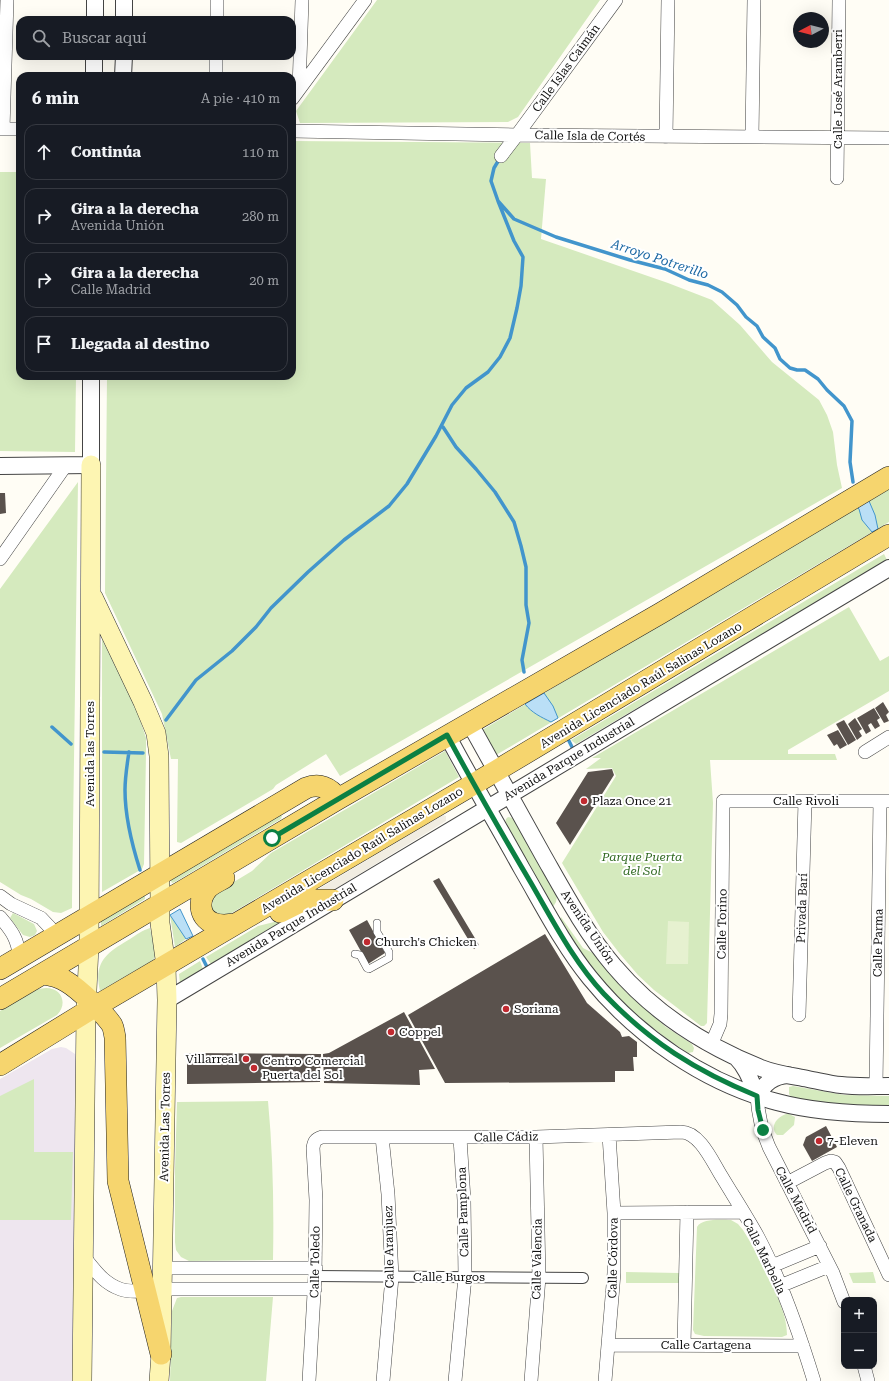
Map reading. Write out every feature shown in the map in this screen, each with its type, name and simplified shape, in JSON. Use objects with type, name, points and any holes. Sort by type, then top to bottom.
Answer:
[{"type":"main road","name":"Avenida las Torres","points":[[89,916],[91,465]]},
{"type":"main road","points":[[0,999],[338,798],[660,613],[889,477]]},
{"type":"main road","name":"Avenida Licenciado Raúl Salinas Lozano","points":[[0,1065],[92,1012],[166,966],[496,771],[889,535]]},
{"type":"main road","name":"Avenida las Torres","points":[[90,592],[143,702],[156,733],[159,756],[159,874]]},
{"type":"main road","points":[[0,969],[306,788],[322,786],[334,792],[338,798]]},
{"type":"main road","points":[[272,838],[258,854],[240,868],[209,887],[204,893],[201,912],[206,918],[211,922],[222,925],[274,915],[304,900],[333,900]]},
{"type":"main road","name":"Avenida Las Torres","points":[[154,1289],[163,1268],[167,1000],[166,966],[160,923],[159,874]]},
{"type":"main road","points":[[82,1381],[84,1257],[92,1012],[89,916]]},
{"type":"main road","points":[[44,974],[54,976],[67,982],[92,1012],[111,1025],[115,1037],[118,1180],[154,1289],[162,1354],[159,1381]]},
{"type":"street","points":[[7,0],[1,129],[16,129]]},
{"type":"street","points":[[95,0],[95,16]]},
{"type":"street","points":[[124,0],[124,16]]},
{"type":"street","points":[[217,0],[217,16]]},
{"type":"street","points":[[296,94],[302,0]]},
{"type":"street","points":[[296,94],[365,0]]},
{"type":"street","name":"Calle Islas Caimán","points":[[501,156],[616,0]]},
{"type":"street","points":[[666,137],[668,0]]},
{"type":"street","points":[[752,137],[754,0]]},
{"type":"street","name":"Calle José Aramberri","points":[[837,178],[839,0]]},
{"type":"street","points":[[94,60],[94,72]]},
{"type":"street","points":[[124,60],[124,72]]},
{"type":"street","points":[[216,60],[216,72]]},
{"type":"street","name":"Calle Isla de Cortés","points":[[296,131],[666,137],[889,138]]},
{"type":"street","points":[[0,466],[66,464],[91,465],[91,380]]},
{"type":"street","points":[[0,559],[66,464]]},
{"type":"street","name":"Avenida Parque Industrial","points":[[167,1000],[889,568]]},
{"type":"street","name":"Avenida Unión","points":[[469,722],[559,884],[594,940],[626,980],[643,995],[682,1026],[711,1045],[762,1068],[788,1075],[841,1085],[883,1086]]},
{"type":"street","name":"Avenida Unión","points":[[447,735],[550,916],[582,966],[604,994],[639,1028],[662,1046],[698,1068],[730,1085],[757,1096],[813,1109],[852,1113],[889,1114]]},
{"type":"street","points":[[865,752],[889,737]]},
{"type":"street","name":"Calle Rivoli","points":[[723,801],[884,801]]},
{"type":"street","name":"Calle Torino","points":[[711,1045],[720,1024],[721,1014],[723,801]]},
{"type":"street","name":"Privada Barí","points":[[799,1015],[806,801]]},
{"type":"street","name":"Calle Parma","points":[[883,1086],[884,801]]},
{"type":"street","points":[[550,916],[560,900],[559,884]]},
{"type":"street","points":[[0,896],[11,904],[41,918],[57,935]]},
{"type":"street","points":[[11,904],[0,918],[11,930],[16,940],[19,958]]},
{"type":"street","points":[[550,916],[556,914],[566,914],[571,918],[579,931],[594,940]]},
{"type":"street","points":[[698,1068],[711,1045]]},
{"type":"street","points":[[735,1056],[743,1064],[747,1071],[757,1096]]},
{"type":"street","points":[[757,1096],[762,1087],[770,1079],[788,1075]]},
{"type":"street","name":"Calle Madrid","points":[[757,1096],[758,1110],[765,1135],[777,1165],[820,1246],[842,1297]]},
{"type":"street","name":"Calle Cádiz","points":[[314,1142],[319,1138],[536,1137],[686,1132],[697,1140]]},
{"type":"street","name":"Calle Córdova","points":[[606,1381],[614,1283],[614,1213],[609,1135]]},
{"type":"street","name":"Calle Aranjuez","points":[[382,1137],[388,1194],[392,1277],[383,1381]]},
{"type":"street","name":"Calle Valencia","points":[[531,1381],[539,1277],[536,1137]]},
{"type":"street","name":"Calle Pamplona","points":[[455,1381],[465,1277],[464,1200],[460,1138]]},
{"type":"street","name":"Calle Marbella","points":[[697,1140],[703,1147],[758,1237],[780,1286],[803,1346],[814,1381]]},
{"type":"street","name":"Calle Toledo","points":[[309,1381],[315,1278],[316,1200],[313,1148],[314,1142]]},
{"type":"street","name":"Calle Granada","points":[[787,1183],[825,1163],[830,1161],[835,1162],[889,1275]]},
{"type":"street","points":[[684,1345],[687,1212]]},
{"type":"street","points":[[614,1213],[743,1212]]},
{"type":"street","points":[[772,1266],[820,1246]]},
{"type":"street","name":"Calle Burgos","points":[[84,1257],[102,1279],[108,1284],[122,1290],[315,1278],[583,1278]]},
{"type":"street","points":[[780,1286],[829,1266]]},
{"type":"street","name":"Calle Burgos","points":[[163,1268],[315,1278]]},
{"type":"street","name":"Calle Cartagena","points":[[609,1345],[803,1346]]},
{"type":"street","points":[[865,1369],[868,1381]]},
{"type":"lane","points":[[355,954],[360,955],[366,968],[369,969],[389,958],[389,952],[377,932],[377,923]]},
{"type":"shaded area","points":[[443,815],[446,816],[446,821],[330,892],[312,893]]},
{"type":"shaded area","points":[[61,1047],[66,1048],[75,1054],[77,1068],[72,1381],[0,1381],[0,1079],[52,1049]]},
{"type":"green space","points":[[377,0],[600,0],[518,117],[508,122],[300,123],[296,111]]},
{"type":"green space","points":[[296,141],[530,143],[532,178],[546,179],[541,239],[668,283],[712,300],[740,325],[772,362],[819,400],[827,415],[833,432],[837,465],[842,488],[340,776],[326,754],[276,785],[273,789],[181,843],[177,842],[178,759],[171,759],[162,714],[105,593],[107,380],[296,380]]},
{"type":"green space","points":[[0,172],[16,172],[16,380],[76,380],[75,452],[0,451]]},
{"type":"green space","points":[[78,482],[72,908],[61,913],[53,912],[0,882],[0,589]]},
{"type":"green space","points":[[889,489],[889,522],[496,755],[482,730]]},
{"type":"green space","points":[[884,554],[887,560],[576,744],[571,740]]},
{"type":"green space","name":"Parque Puerta del Sol","points":[[849,607],[880,661],[889,656],[889,691],[788,750],[788,754],[835,754],[837,760],[710,760],[713,803],[707,1023],[704,1026],[701,1026],[654,990],[638,975],[620,954],[603,932],[562,863],[616,776],[612,768],[586,769],[601,758],[592,758]]},
{"type":"green space","points":[[102,639],[138,713],[146,738],[146,754],[144,864],[142,869],[102,892]]},
{"type":"green space","points":[[445,751],[459,777],[225,917],[211,911],[214,894],[252,871],[271,853]]},
{"type":"green space","points":[[280,814],[282,816],[281,819],[172,883],[170,879]]},
{"type":"green space","points":[[508,817],[513,818],[557,896],[553,907],[505,823]]},
{"type":"green space","points":[[145,893],[145,899],[101,926],[101,921]]},
{"type":"green space","points":[[306,907],[211,964],[206,957],[258,926],[278,921]]},
{"type":"green space","points":[[13,913],[34,924],[37,931],[35,935],[30,937],[23,935],[10,918]]},
{"type":"green space","points":[[170,915],[186,939],[175,947]]},
{"type":"green space","points":[[561,917],[583,948],[593,953],[626,992],[666,1027],[692,1044],[694,1048],[693,1052],[688,1053],[661,1034],[623,1002],[590,965],[560,919]]},
{"type":"green space","points":[[668,921],[689,922],[688,964],[666,964]]},
{"type":"green space","points":[[150,928],[156,955],[153,960],[100,991],[98,981],[99,972],[104,959],[115,948]]},
{"type":"green space","points":[[200,961],[203,969],[180,984],[179,974]]},
{"type":"green space","points":[[46,988],[56,991],[62,997],[62,1006],[57,1015],[0,1048],[0,1011],[38,989]]},
{"type":"green space","points":[[34,1079],[34,1152],[73,1152],[71,1220],[0,1220],[0,1096]]},
{"type":"green space","points":[[793,1086],[844,1095],[889,1096],[889,1106],[861,1107],[798,1099],[791,1097],[789,1094],[789,1087]]},
{"type":"green space","points":[[268,1101],[273,1180],[273,1260],[189,1261],[181,1257],[176,1250],[175,1242],[177,1102]]},
{"type":"green space","points":[[786,1114],[795,1117],[794,1125],[783,1135],[777,1135],[774,1129],[775,1123],[780,1117]]},
{"type":"green space","points":[[731,1220],[738,1224],[743,1230],[775,1292],[785,1317],[787,1335],[782,1337],[704,1336],[695,1334],[693,1330],[697,1227],[699,1224],[707,1221]]},
{"type":"green space","points":[[626,1272],[679,1273],[679,1283],[626,1283]]},
{"type":"green space","points":[[873,1272],[876,1283],[853,1283],[849,1273]]},
{"type":"green space","points":[[273,1297],[266,1381],[170,1381],[172,1311],[177,1298]]},
{"type":"water","points":[[869,501],[875,515],[878,529],[872,532],[862,520],[857,507]]},
{"type":"water","points":[[544,693],[553,706],[558,718],[551,722],[534,712],[525,704]]},
{"type":"water","points":[[180,909],[193,936],[186,939],[170,915]]},
{"type":"building","points":[[0,493],[5,493],[6,513],[0,514]]},
{"type":"building","points":[[883,702],[889,712],[886,715],[889,721],[884,723],[875,708]]},
{"type":"building","points":[[874,708],[880,718],[877,720],[880,726],[875,729],[871,723],[868,725],[871,731],[866,734],[857,718]]},
{"type":"building","points":[[855,718],[862,729],[859,731],[862,736],[857,740],[848,724]]},
{"type":"building","points":[[844,720],[856,740],[848,745],[836,724]]},
{"type":"building","points":[[838,730],[847,745],[840,749],[837,744],[834,746],[827,735]]},
{"type":"building","name":"Plaza Once 21","points":[[612,769],[614,775],[570,845],[556,823],[588,772]]},
{"type":"building","points":[[439,878],[479,945],[474,949],[433,881]]},
{"type":"building","name":"Church's Chicken","points":[[367,920],[385,953],[368,964],[349,930]]},
{"type":"building","name":"Soriana","points":[[545,934],[587,1003],[620,1032],[622,1037],[629,1036],[637,1042],[637,1057],[633,1057],[634,1071],[615,1071],[615,1082],[445,1083],[408,1015]]},
{"type":"building","name":"Coppel","points":[[404,1012],[435,1069],[419,1070],[420,1085],[324,1083],[323,1054],[329,1053]]},
{"type":"building","name":"Centro Comercial Puerta del Sol","points":[[187,1053],[321,1054],[320,1082],[187,1084]]},
{"type":"building","name":"7-Eleven","points":[[826,1126],[837,1147],[812,1161],[803,1145],[806,1137]]},
{"type":"waterway","name":"Arroyo Potrerillo","points":[[500,158],[494,168],[491,181],[498,201],[514,219],[556,237],[630,260],[665,269],[689,280],[708,285],[722,292],[737,305],[746,317],[757,326],[763,337],[775,348],[780,359],[790,368],[805,370],[818,379],[844,406],[852,421],[850,462],[853,482]]},
{"type":"waterway","points":[[166,720],[196,680],[232,651],[256,627],[271,608],[308,572],[344,540],[389,506],[407,484],[436,436],[452,405],[466,388],[488,372],[500,357],[510,338],[517,308],[521,286],[523,257],[514,241],[498,201]]},
{"type":"waterway","points":[[443,427],[456,447],[495,492],[514,522],[526,567],[526,605],[529,623],[522,660],[524,672]]},
{"type":"waterway","points":[[52,727],[71,744]]},
{"type":"waterway","points":[[569,741],[572,747]]},
{"type":"waterway","points":[[104,752],[143,753]]},
{"type":"waterway","points":[[129,752],[126,771],[125,800],[132,841],[140,870]]},
{"type":"waterway","points":[[203,959],[207,967]]},
{"type":"place","name":"Plaza Once 21","points":[[584,801]]},
{"type":"place","name":"Church's Chicken","points":[[367,942]]},
{"type":"place","name":"Soriana","points":[[506,1009]]},
{"type":"place","name":"Coppel","points":[[391,1032]]},
{"type":"place","name":"Villarreal","points":[[246,1059]]},
{"type":"place","name":"Centro Comercial Puerta del Sol","points":[[254,1068]]},
{"type":"place","name":"7-Eleven","points":[[819,1141]]},
{"type":"route","points":[[272,838],[447,735],[550,916],[570,950],[589,977],[639,1028],[662,1046],[706,1073],[757,1096],[758,1110],[763,1130]]}]
